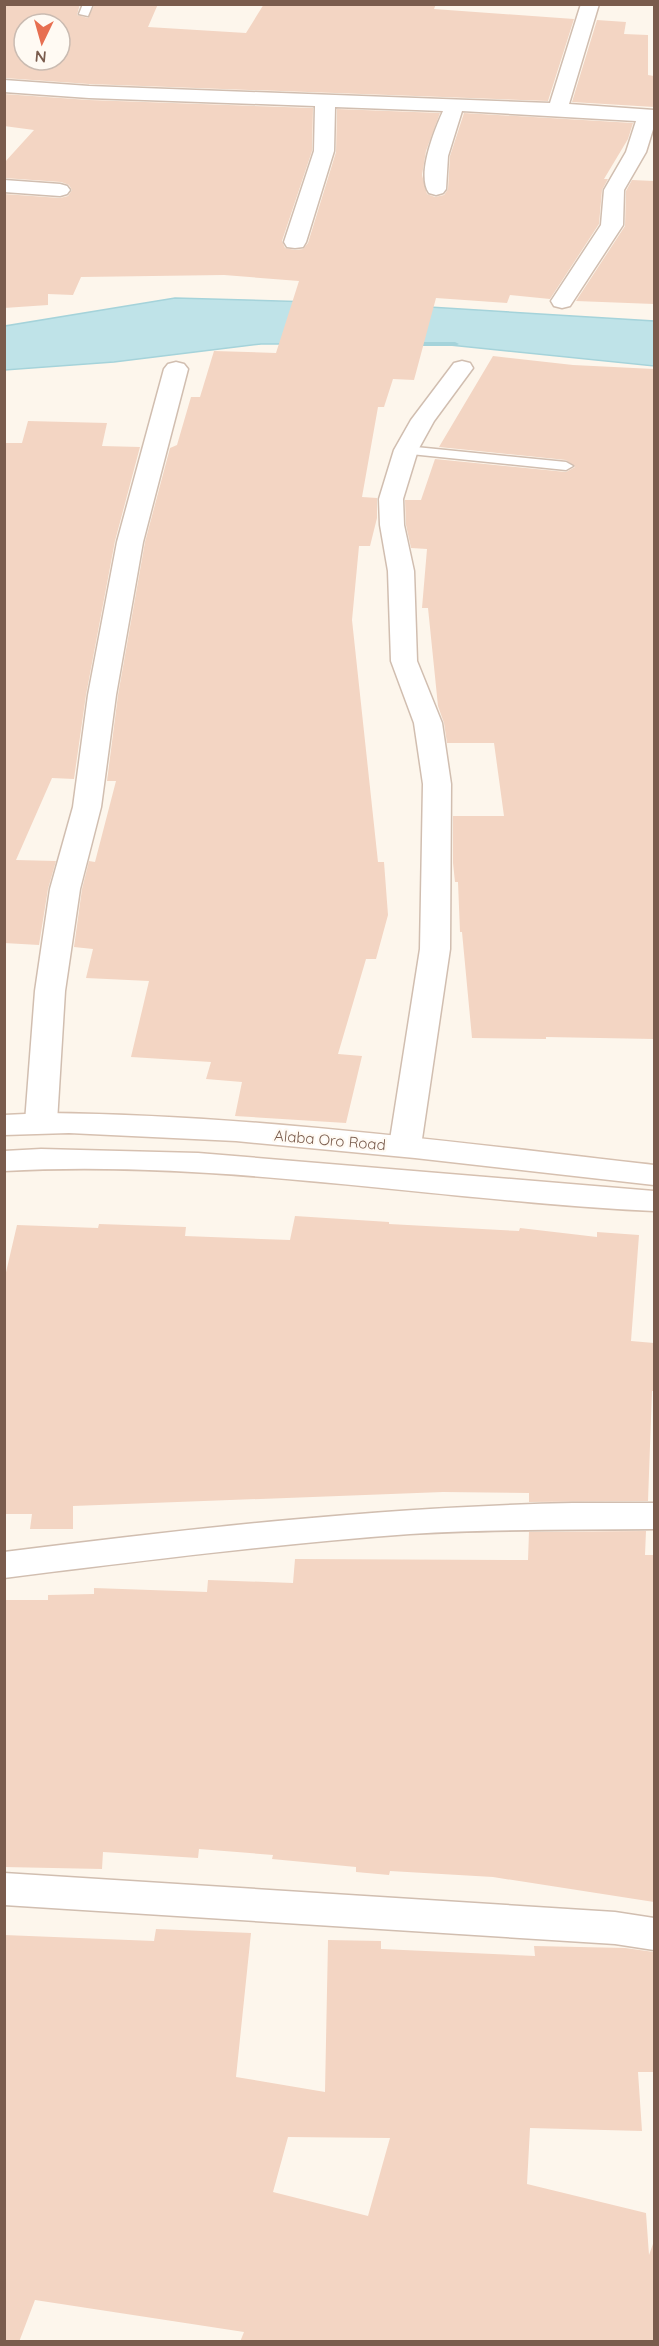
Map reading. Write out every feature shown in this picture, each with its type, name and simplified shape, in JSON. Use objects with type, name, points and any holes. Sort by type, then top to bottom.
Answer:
[{"type":"street","points":[[558,109],[590,4]]},
{"type":"street","points":[[4,86],[89,92],[558,109],[651,115],[636,152],[614,190],[612,225],[562,301]]},
{"type":"street","points":[[295,242],[324,151],[325,101]]},
{"type":"street","points":[[436,189],[435,166],[442,135],[455,105]]},
{"type":"street","points":[[4,186],[60,190]]},
{"type":"street","points":[[405,1146],[416,1091],[435,949],[437,784],[428,723],[404,661],[401,571],[392,525],[391,499],[406,450],[423,420],[462,368]]},
{"type":"street","points":[[41,1122],[50,991],[66,889],[87,807],[110,651],[130,542],[176,369]]},
{"type":"street","name":"Alaba Oro Road","points":[[4,1125],[41,1122],[239,1131],[405,1146],[654,1175]]},
{"type":"street","points":[[4,1161],[41,1159],[198,1163],[654,1201]]},
{"type":"street","points":[[4,1565],[229,1536],[489,1516],[654,1516]]},
{"type":"street","points":[[4,1889],[615,1928],[654,1934]]},
{"type":"lane","points":[[406,450],[566,466]]},
{"type":"water","points":[[175,298],[381,304],[654,321],[654,366],[440,344],[261,344],[114,362],[5,370],[5,326]]},
{"type":"building","points":[[4,4],[80,4],[77,15],[88,18],[95,4],[158,4],[148,27],[246,33],[264,4],[436,4],[434,9],[574,19],[548,101],[89,84],[4,78]]},
{"type":"building","points":[[597,20],[626,22],[624,34],[648,35],[648,75],[654,76],[654,107],[572,102]]},
{"type":"building","points":[[4,94],[89,100],[313,108],[312,151],[282,241],[285,248],[295,250],[303,249],[308,243],[336,152],[337,109],[440,113],[426,151],[422,175],[427,194],[435,197],[444,195],[448,189],[450,156],[464,113],[633,123],[628,139],[604,179],[608,179],[602,190],[599,224],[550,299],[510,295],[507,303],[436,298],[414,380],[393,379],[384,407],[378,407],[362,497],[377,498],[377,518],[370,546],[359,546],[352,620],[378,862],[384,862],[388,915],[376,959],[366,959],[338,1054],[362,1056],[346,1123],[235,1116],[242,1082],[206,1079],[211,1062],[131,1057],[149,981],[86,978],[93,949],[74,947],[82,889],[89,861],[95,862],[116,781],[107,781],[118,695],[145,542],[170,448],[177,445],[191,397],[200,397],[214,351],[276,353],[299,281],[224,275],[81,277],[73,295],[48,294],[48,305],[4,308],[4,194],[60,198],[68,196],[72,190],[69,185],[61,182],[4,178],[4,163],[34,130],[4,126]]},
{"type":"building","points":[[632,180],[654,181],[654,304],[576,301],[625,226],[626,191]]},
{"type":"building","points":[[493,356],[573,365],[654,369],[654,1039],[472,1038],[462,932],[460,932],[458,882],[455,882],[453,863],[453,816],[504,816],[494,743],[447,743],[444,723],[438,706],[428,608],[422,608],[427,549],[411,548],[406,525],[405,500],[421,500],[435,459],[566,472],[575,467],[566,460],[439,447]]},
{"type":"building","points":[[28,421],[107,423],[102,446],[140,447],[115,541],[86,695],[74,779],[52,778],[16,860],[56,861],[48,889],[39,945],[4,943],[4,443],[22,443]]},
{"type":"building","points":[[295,1216],[519,1231],[520,1228],[597,1237],[597,1232],[639,1235],[631,1341],[654,1343],[654,1391],[652,1391],[648,1501],[529,1502],[529,1493],[443,1492],[73,1506],[73,1529],[30,1529],[32,1514],[4,1514],[4,1281],[17,1225],[98,1228],[99,1224],[186,1227],[185,1236],[290,1240]]},
{"type":"building","points":[[646,1531],[645,1555],[654,1555],[654,1902],[493,1877],[390,1871],[389,1875],[356,1872],[356,1867],[272,1859],[273,1855],[199,1849],[198,1858],[103,1852],[102,1869],[4,1867],[4,1600],[48,1600],[48,1595],[94,1594],[94,1588],[207,1592],[208,1580],[293,1583],[295,1559],[528,1560],[529,1532]]},
{"type":"building","points":[[156,1929],[251,1933],[236,2077],[325,2092],[328,1940],[381,1941],[381,1949],[535,1956],[534,1946],[625,1948],[654,1952],[654,2072],[638,2072],[642,2131],[530,2128],[527,2184],[646,2213],[649,2255],[654,2241],[654,2342],[240,2342],[244,2332],[35,2300],[19,2342],[4,2342],[4,1935],[154,1941]],"holes":[[[288,2137],[390,2138],[368,2216],[273,2192]]]},
{"type":"waterway","points":[[410,344],[455,344]]}]
